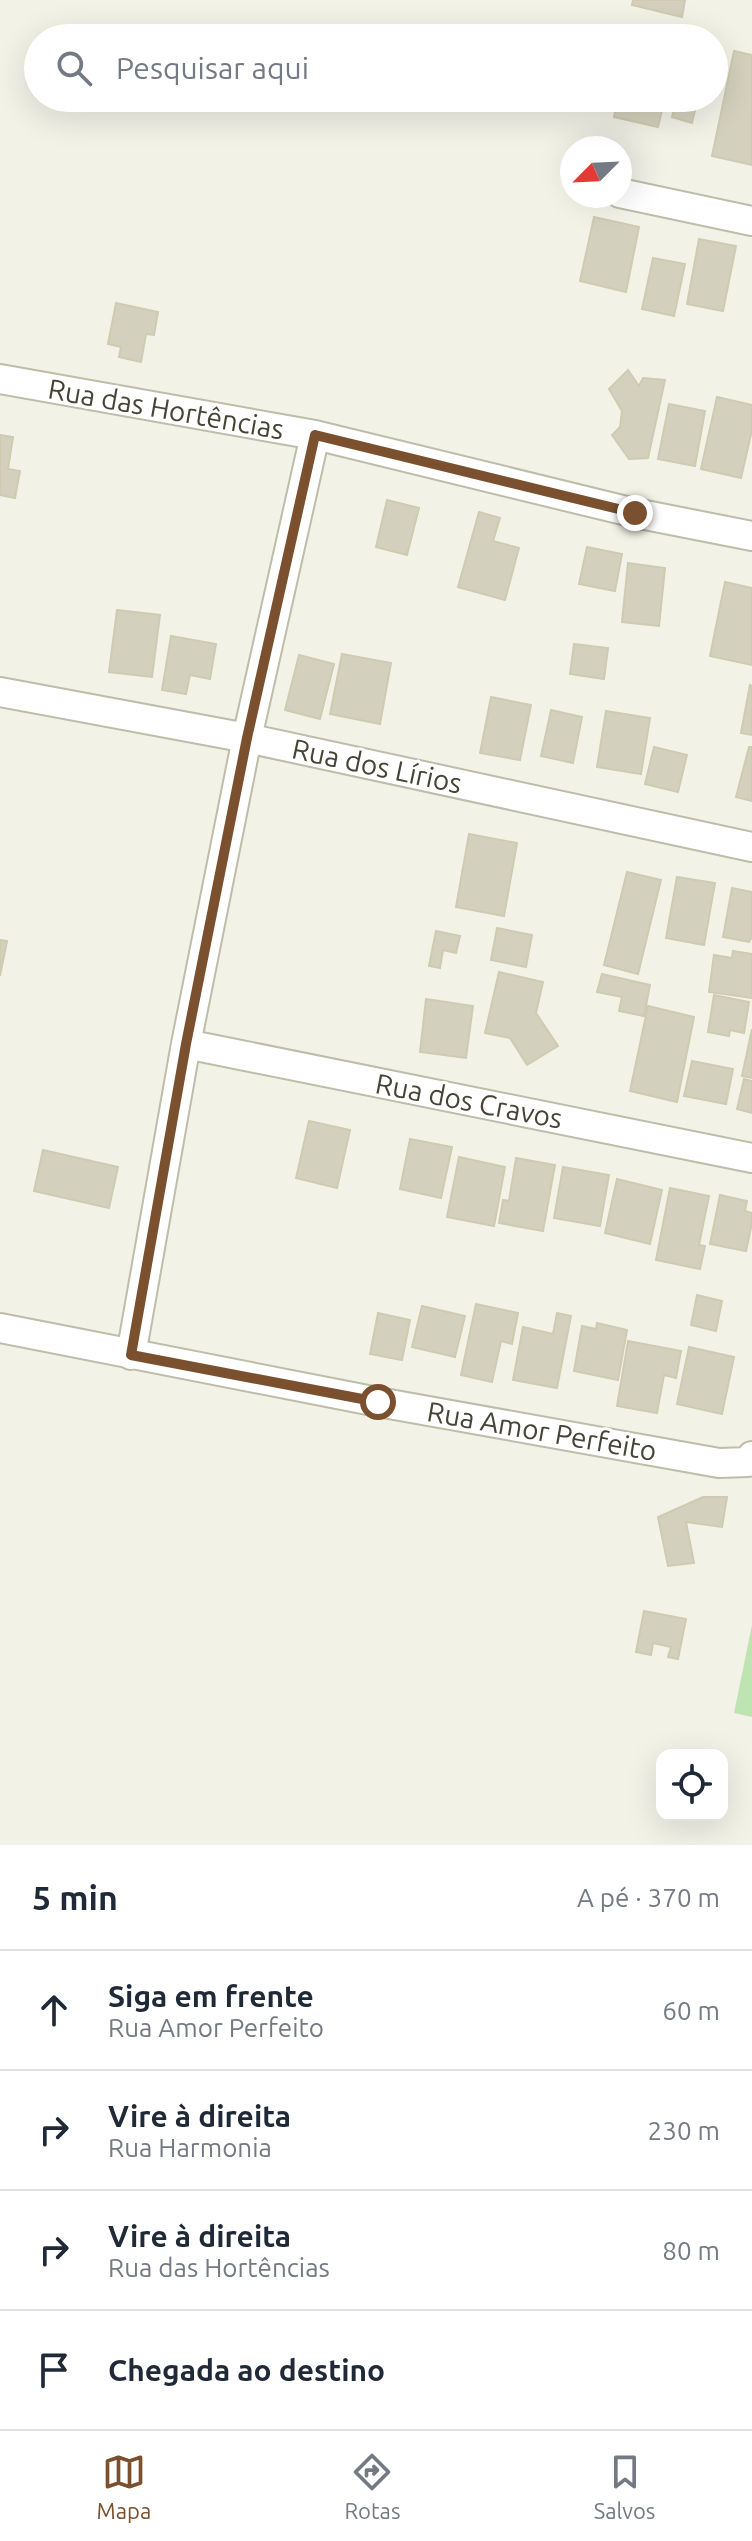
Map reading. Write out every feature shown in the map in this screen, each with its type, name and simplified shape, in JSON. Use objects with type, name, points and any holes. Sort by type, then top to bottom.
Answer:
[{"type":"street","points":[[632,196],[752,221]]},
{"type":"street","name":"Rua das Hortências","points":[[0,379],[315,435],[635,513],[752,536]]},
{"type":"street","points":[[131,1355],[186,1044],[247,738],[315,435]]},
{"type":"street","name":"Rua dos Lírios","points":[[0,692],[247,738],[752,847]]},
{"type":"street","name":"Rua dos Cravos","points":[[186,1044],[752,1158]]},
{"type":"street","name":"Rua Amor Perfeito","points":[[0,1328],[719,1463],[748,1462],[752,1456]]},
{"type":"green space","points":[[752,1625],[752,1717],[734,1713]]},
{"type":"building","points":[[633,0],[685,0],[682,17],[632,5]]},
{"type":"building","points":[[734,51],[752,55],[752,165],[712,156],[721,112],[728,112],[728,80]]},
{"type":"building","points":[[615,112],[662,112],[658,127],[614,117]]},
{"type":"building","points":[[673,112],[695,112],[692,123],[672,117]]},
{"type":"building","points":[[594,217],[639,227],[626,292],[580,281]]},
{"type":"building","points":[[699,239],[736,246],[723,311],[687,304]]},
{"type":"building","points":[[653,258],[685,264],[674,316],[642,309]]},
{"type":"building","points":[[116,303],[158,312],[154,335],[146,334],[141,362],[119,357],[121,347],[108,344]]},
{"type":"building","points":[[628,370],[639,386],[643,378],[665,380],[648,458],[629,459],[612,435],[620,427],[622,411],[609,389]]},
{"type":"building","points":[[717,397],[752,405],[752,430],[741,478],[701,469]]},
{"type":"building","points":[[669,404],[705,411],[695,466],[658,459]]},
{"type":"building","points":[[0,435],[13,437],[8,469],[20,471],[15,498],[0,495]]},
{"type":"building","points":[[387,500],[419,508],[407,555],[376,547]]},
{"type":"building","points":[[479,512],[500,518],[493,541],[519,548],[505,600],[458,587]]},
{"type":"building","points":[[587,547],[622,554],[615,591],[579,584]]},
{"type":"building","points":[[628,563],[665,568],[659,626],[622,622]]},
{"type":"building","points":[[725,582],[752,588],[752,665],[710,656]]},
{"type":"building","points":[[117,610],[160,615],[152,677],[109,672]]},
{"type":"building","points":[[171,636],[216,644],[210,679],[190,675],[186,694],[162,690]]},
{"type":"building","points":[[574,644],[608,648],[604,679],[570,674]]},
{"type":"building","points":[[342,654],[391,663],[380,724],[330,714]]},
{"type":"building","points":[[299,655],[334,664],[320,719],[285,710]]},
{"type":"building","points":[[752,686],[752,735],[741,733]]},
{"type":"building","points":[[491,697],[531,705],[520,760],[480,753]]},
{"type":"building","points":[[551,710],[582,717],[573,763],[541,756]]},
{"type":"building","points":[[606,711],[650,718],[641,774],[597,767]]},
{"type":"building","points":[[654,747],[687,755],[678,792],[645,784]]},
{"type":"building","points":[[749,747],[752,747],[752,801],[736,797]]},
{"type":"building","points":[[469,834],[517,843],[504,916],[456,907]]},
{"type":"building","points":[[627,872],[661,880],[638,974],[604,965]]},
{"type":"building","points":[[677,877],[715,883],[704,945],[666,938]]},
{"type":"building","points":[[732,888],[752,892],[752,937],[749,942],[723,937]]},
{"type":"building","points":[[497,928],[532,935],[526,967],[491,960]]},
{"type":"building","points":[[436,931],[460,936],[456,953],[443,950],[440,968],[429,966]]},
{"type":"building","points":[[0,940],[7,941],[0,976]]},
{"type":"building","points":[[733,951],[752,954],[752,998],[709,992],[714,955],[732,958]]},
{"type":"building","points":[[499,972],[543,982],[536,1013],[558,1046],[527,1065],[510,1038],[485,1033]]},
{"type":"building","points":[[602,974],[650,985],[644,1016],[619,1011],[622,997],[597,992]]},
{"type":"building","points":[[714,995],[749,1002],[744,1033],[730,1030],[729,1036],[708,1032]]},
{"type":"building","points":[[426,999],[473,1006],[466,1058],[420,1052]]},
{"type":"building","points":[[648,1006],[694,1017],[677,1102],[630,1091]]},
{"type":"building","points":[[752,1029],[752,1078],[742,1076]]},
{"type":"building","points":[[692,1061],[733,1069],[726,1104],[684,1096]]},
{"type":"building","points":[[744,1079],[752,1081],[752,1113],[737,1109]]},
{"type":"building","points":[[309,1121],[350,1130],[337,1188],[296,1178]]},
{"type":"building","points":[[410,1139],[452,1147],[441,1198],[400,1189]]},
{"type":"building","points":[[43,1150],[118,1167],[109,1208],[34,1191]]},
{"type":"building","points":[[459,1157],[505,1167],[494,1226],[447,1217]]},
{"type":"building","points":[[516,1158],[555,1165],[543,1231],[499,1223],[503,1200],[509,1201]]},
{"type":"building","points":[[563,1167],[609,1175],[600,1226],[554,1218]]},
{"type":"building","points":[[617,1179],[662,1190],[650,1244],[605,1233]]},
{"type":"building","points":[[670,1188],[709,1196],[699,1245],[705,1246],[700,1269],[656,1260]]},
{"type":"building","points":[[720,1195],[747,1201],[745,1211],[752,1213],[752,1223],[746,1251],[710,1244]]},
{"type":"building","points":[[697,1295],[722,1301],[716,1331],[691,1325]]},
{"type":"building","points":[[476,1304],[518,1313],[512,1344],[501,1341],[492,1382],[461,1375]]},
{"type":"building","points":[[422,1306],[465,1316],[455,1357],[412,1347]]},
{"type":"building","points":[[378,1313],[410,1320],[402,1360],[370,1354]]},
{"type":"building","points":[[557,1313],[571,1316],[557,1388],[513,1380],[523,1327],[553,1334]]},
{"type":"building","points":[[597,1323],[627,1330],[618,1380],[574,1371],[582,1326],[596,1329]]},
{"type":"building","points":[[628,1341],[681,1351],[676,1378],[664,1375],[657,1413],[617,1406]]},
{"type":"building","points":[[689,1347],[734,1357],[722,1414],[677,1404]]},
{"type":"building","points":[[703,1497],[727,1497],[722,1527],[686,1522],[694,1563],[668,1566],[658,1517]]},
{"type":"building","points":[[644,1611],[686,1619],[678,1659],[668,1657],[671,1647],[653,1643],[651,1655],[636,1652]]},
{"type":"route","points":[[378,1402],[131,1355],[186,1044],[247,738],[315,435],[635,513]]}]
